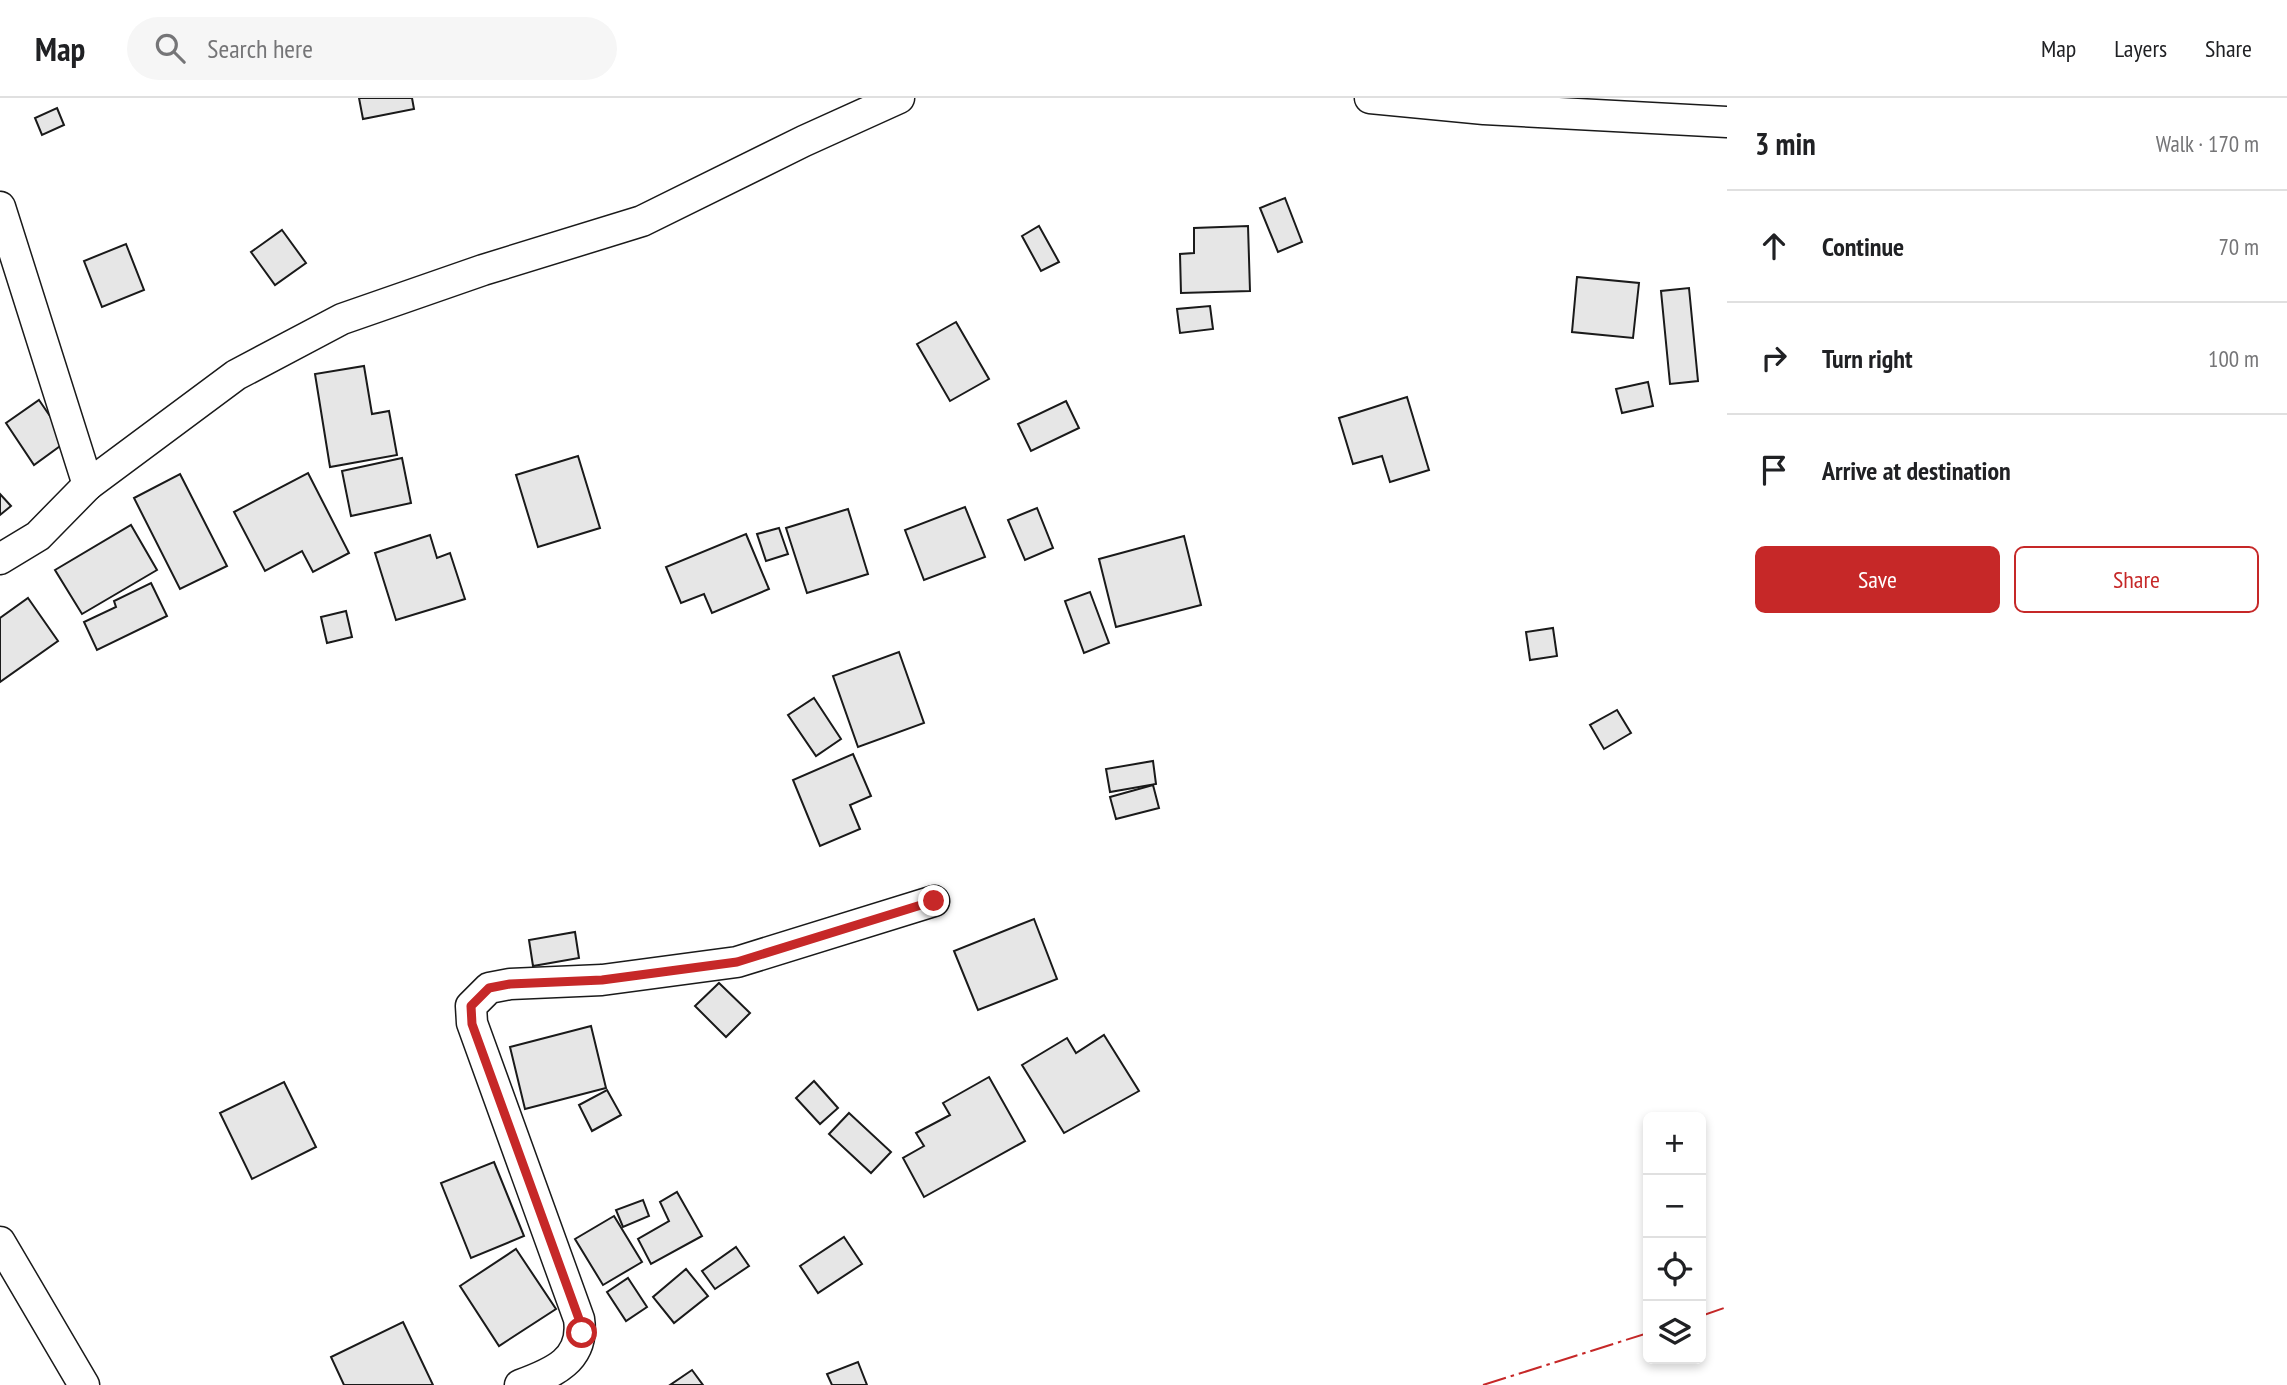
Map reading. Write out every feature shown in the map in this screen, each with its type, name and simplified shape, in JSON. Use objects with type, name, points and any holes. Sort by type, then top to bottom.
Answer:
[{"type":"street","points":[[0,559],[38,536],[88,485],[236,375],[342,319],[483,270],[642,221],[899,98]]},
{"type":"street","points":[[1370,98],[1484,109],[1727,122]]},
{"type":"street","points":[[0,208],[88,485]]},
{"type":"street","points":[[520,1385],[555,1372],[575,1355],[582,1333],[472,1024],[471,1006],[489,988],[510,984],[643,976],[737,962],[934,901]]},
{"type":"street","points":[[0,1242],[84,1385]]},
{"type":"building","points":[[359,98],[412,98],[414,109],[363,119]]},
{"type":"building","points":[[57,108],[64,125],[42,135],[35,118]]},
{"type":"building","points":[[1285,198],[1302,242],[1278,252],[1260,208]]},
{"type":"building","points":[[1039,226],[1059,262],[1041,271],[1022,236]]},
{"type":"building","points":[[1248,226],[1250,291],[1181,293],[1180,254],[1194,253],[1194,228]]},
{"type":"building","points":[[282,230],[306,263],[275,285],[251,252]]},
{"type":"building","points":[[126,244],[144,290],[102,307],[84,261]]},
{"type":"building","points":[[1577,277],[1639,283],[1633,338],[1572,332]]},
{"type":"building","points":[[1689,288],[1698,381],[1670,384],[1661,291]]},
{"type":"building","points":[[1210,306],[1213,329],[1180,333],[1177,309]]},
{"type":"building","points":[[956,322],[989,379],[950,401],[917,344]]},
{"type":"building","points":[[364,366],[372,414],[389,411],[397,455],[330,467],[315,374]]},
{"type":"building","points":[[1648,382],[1653,406],[1622,413],[1616,389]]},
{"type":"building","points":[[1407,397],[1429,470],[1390,482],[1382,456],[1353,464],[1339,418]]},
{"type":"building","points":[[39,400],[67,441],[34,465],[6,423]]},
{"type":"building","points":[[1066,401],[1079,428],[1031,451],[1018,424]]},
{"type":"building","points":[[578,456],[600,528],[538,547],[516,475]]},
{"type":"building","points":[[402,458],[411,503],[351,516],[342,471]]},
{"type":"building","points":[[308,473],[349,553],[313,572],[302,551],[265,571],[234,512]]},
{"type":"building","points":[[180,474],[227,566],[180,589],[134,498]]},
{"type":"building","points":[[0,494],[11,506],[0,515]]},
{"type":"building","points":[[965,507],[985,557],[924,580],[905,530]]},
{"type":"building","points":[[1037,508],[1053,548],[1025,560],[1008,520]]},
{"type":"building","points":[[848,509],[868,574],[807,593],[786,528]]},
{"type":"building","points":[[131,525],[157,570],[82,614],[55,570]]},
{"type":"building","points":[[779,528],[788,554],[766,561],[757,534]]},
{"type":"building","points":[[746,534],[769,589],[712,613],[704,594],[681,603],[666,567]]},
{"type":"building","points":[[430,535],[437,558],[450,553],[465,599],[396,620],[375,553]]},
{"type":"building","points":[[1184,536],[1201,605],[1116,627],[1099,559]]},
{"type":"building","points":[[151,583],[167,616],[97,650],[84,622],[116,607],[114,601]]},
{"type":"building","points":[[1090,592],[1109,643],[1084,653],[1065,601]]},
{"type":"building","points":[[28,598],[58,641],[0,682],[0,618]]},
{"type":"building","points":[[346,611],[352,637],[327,643],[321,617]]},
{"type":"building","points":[[1553,628],[1557,656],[1530,660],[1526,632]]},
{"type":"building","points":[[899,652],[924,723],[858,747],[833,676]]},
{"type":"building","points":[[814,698],[841,739],[816,756],[788,715]]},
{"type":"building","points":[[1617,710],[1631,733],[1604,749],[1590,725]]},
{"type":"building","points":[[853,754],[871,796],[850,805],[860,829],[820,846],[793,780]]},
{"type":"building","points":[[1153,761],[1156,784],[1110,792],[1106,769]]},
{"type":"building","points":[[1153,785],[1159,808],[1116,819],[1110,797]]},
{"type":"building","points":[[1034,919],[1057,979],[978,1010],[954,951]]},
{"type":"building","points":[[575,932],[579,958],[533,966],[529,940]]},
{"type":"building","points":[[719,983],[750,1013],[726,1037],[695,1006]]},
{"type":"building","points":[[591,1026],[606,1088],[525,1109],[510,1047]]},
{"type":"building","points":[[1104,1035],[1139,1091],[1064,1133],[1022,1065],[1067,1038],[1076,1053]]},
{"type":"building","points":[[989,1077],[1025,1141],[924,1197],[903,1158],[924,1146],[916,1133],[950,1115],[943,1103]]},
{"type":"building","points":[[814,1081],[838,1108],[820,1124],[796,1098]]},
{"type":"building","points":[[284,1082],[316,1147],[252,1179],[220,1113]]},
{"type":"building","points":[[607,1090],[621,1115],[592,1131],[579,1105]]},
{"type":"building","points":[[849,1113],[891,1152],[871,1173],[829,1134]]},
{"type":"building","points":[[494,1162],[524,1236],[471,1258],[441,1183]]},
{"type":"building","points":[[677,1192],[702,1236],[651,1264],[638,1239],[669,1221],[660,1202]]},
{"type":"building","points":[[643,1200],[649,1216],[623,1227],[616,1210]]},
{"type":"building","points":[[614,1216],[642,1262],[603,1285],[575,1239]]},
{"type":"building","points":[[844,1237],[862,1264],[818,1293],[800,1266]]},
{"type":"building","points":[[736,1247],[749,1266],[715,1289],[702,1271]]},
{"type":"building","points":[[516,1249],[556,1309],[499,1346],[460,1286]]},
{"type":"building","points":[[686,1269],[708,1296],[674,1323],[653,1297]]},
{"type":"building","points":[[628,1278],[647,1307],[626,1321],[607,1292]]},
{"type":"building","points":[[403,1322],[433,1385],[344,1385],[331,1357]]},
{"type":"building","points":[[858,1362],[867,1385],[832,1385],[827,1374]]},
{"type":"building","points":[[692,1370],[703,1385],[670,1385]]},
{"type":"power","points":[[1706,1314],[1727,1307]]},
{"type":"power","points":[[1483,1385],[1643,1335]]},
{"type":"route","points":[[582,1333],[472,1024],[471,1006],[489,988],[510,984],[602,980],[737,962],[934,901]]}]
